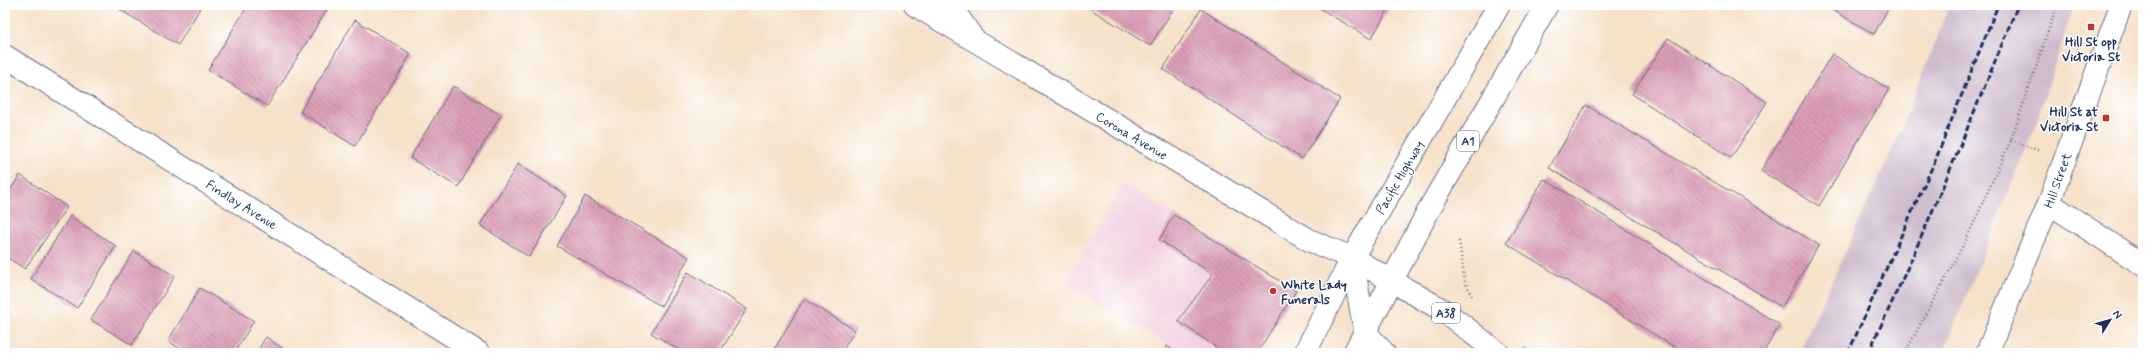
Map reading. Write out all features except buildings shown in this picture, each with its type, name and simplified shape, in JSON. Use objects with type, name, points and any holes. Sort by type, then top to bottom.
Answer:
[{"type":"main road","name":"Corona Avenue","points":[[915,5],[975,43],[1311,241],[1352,258]]},
{"type":"main road","points":[[950,5],[975,43]]},
{"type":"main road","name":"Pacific Highway","points":[[1305,353],[1352,258],[1499,5]]},
{"type":"main road","name":"A1","points":[[1354,353],[1391,279],[1432,204],[1547,5]]},
{"type":"main road","name":"Hill Street","points":[[1987,353],[2049,203],[2121,5]]},
{"type":"main road","name":"Findlay Avenue","points":[[7,58],[479,353]]},
{"type":"main road","points":[[2049,203],[2143,265]]},
{"type":"main road","points":[[1352,258],[1365,332],[1384,353]]},
{"type":"main road","name":"A38","points":[[1352,258],[1391,279],[1444,311],[1498,353]]},
{"type":"path","points":[[1905,353],[1966,240],[2011,140],[2057,5]]},
{"type":"path","points":[[1459,241],[1464,282],[1474,300]]},
{"type":"path","points":[[1519,344],[1531,353]]},
{"type":"shaded area","points":[[1949,5],[2074,5],[2034,129],[1943,353],[1799,353],[1901,130]]},
{"type":"shaded area","points":[[1123,183],[1296,291],[1257,353],[1182,353],[1067,283]]},
{"type":"railway","points":[[1848,353],[1935,161],[1998,5]]},
{"type":"railway","points":[[1868,353],[1927,224],[2018,5]]},
{"type":"place","name":"Hill St opp Victoria St","points":[[2091,27]]},
{"type":"place","name":"Hill St at Victoria St","points":[[2106,118]]},
{"type":"place","name":"White Lady Funerals","points":[[1273,291]]}]
